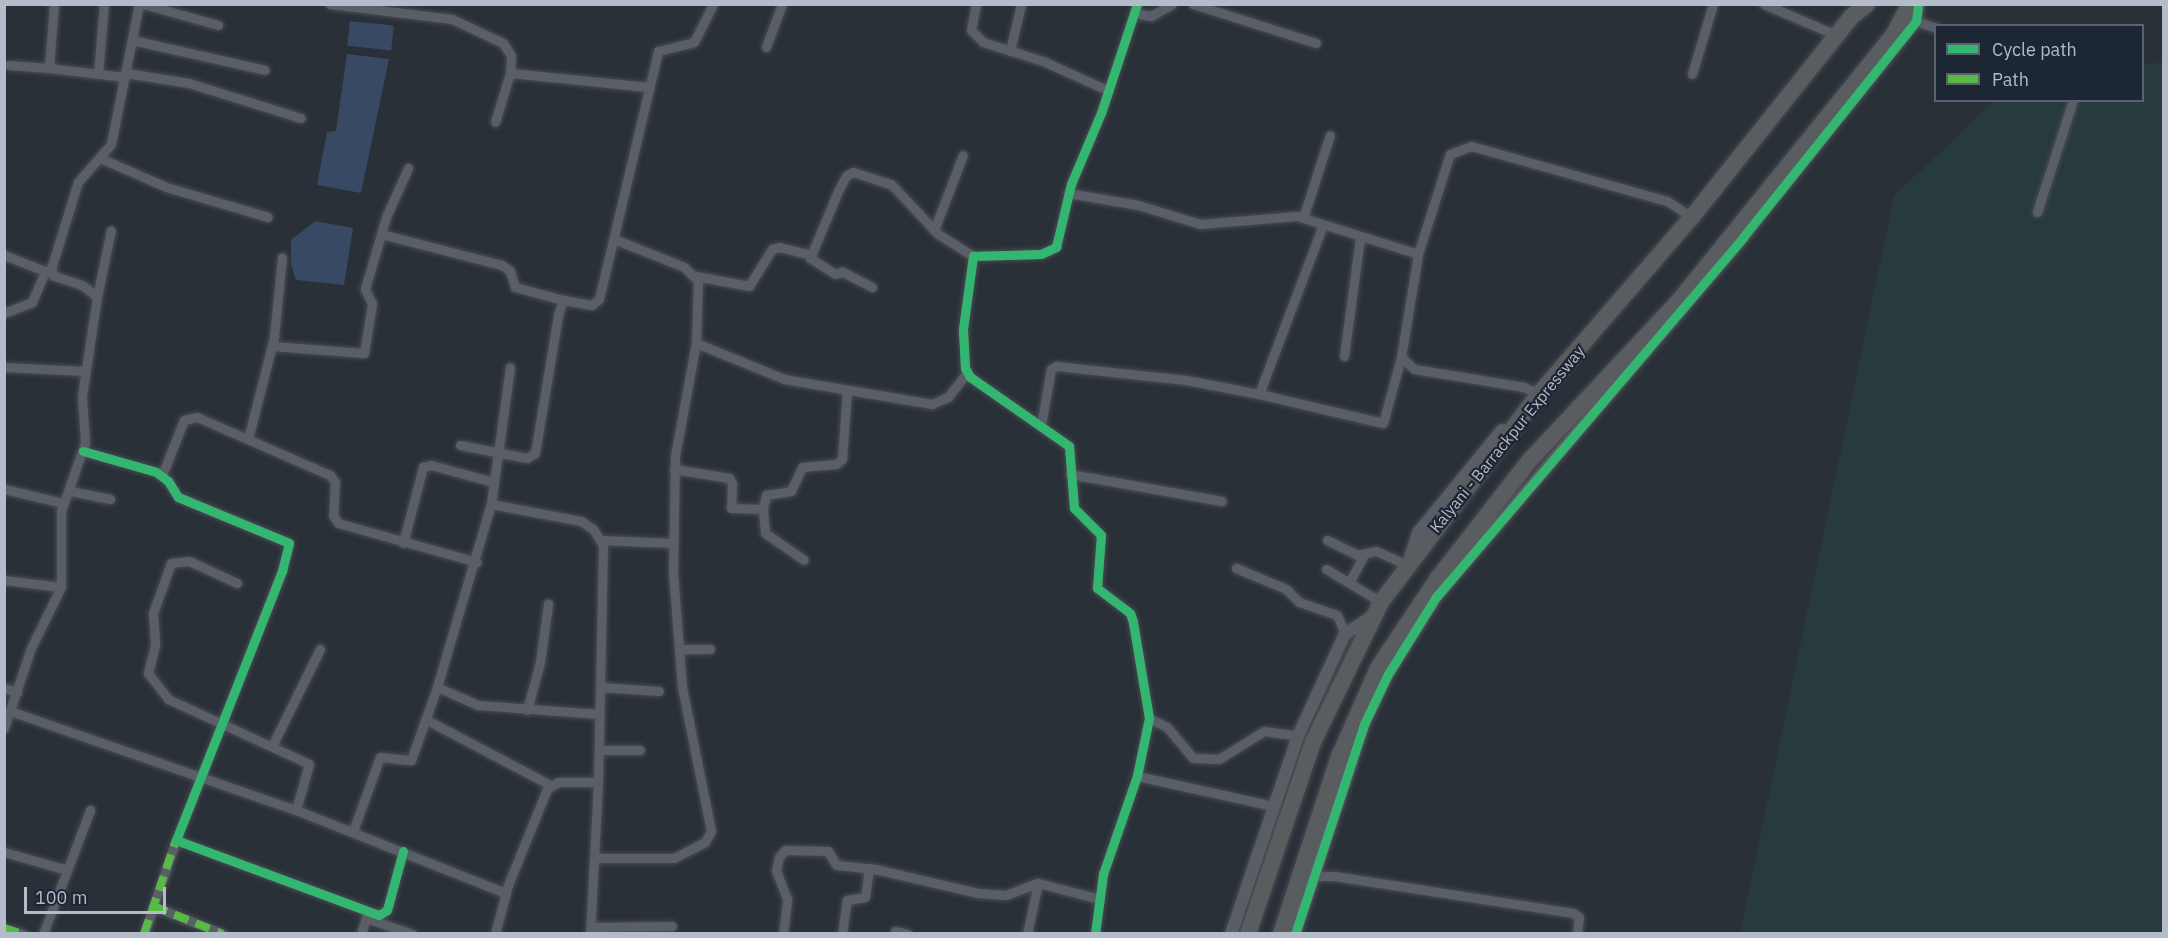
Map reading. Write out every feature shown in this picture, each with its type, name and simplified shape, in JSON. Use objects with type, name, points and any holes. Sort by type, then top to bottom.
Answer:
[{"type":"highway","name":"Kalyani - Barrackpur Expressway","points":[[1248,933],[1313,742],[1377,609],[1407,565],[1537,392],[1689,215],[1851,17],[1867,4]]},
{"type":"highway","name":"Kalyani - Barrackpur Expressway","points":[[1281,933],[1339,757],[1378,668],[1450,561],[1530,460],[1739,236],[1894,34],[1910,4]]},
{"type":"street","points":[[49,68],[54,4]]},
{"type":"street","points":[[98,74],[104,4]]},
{"type":"street","points":[[4,313],[32,302],[48,272],[75,188],[85,172],[100,158],[114,136],[141,4],[218,25]]},
{"type":"street","points":[[381,234],[502,265],[510,271],[515,287],[562,300],[596,304],[614,239],[648,87],[660,48],[694,42],[713,4]]},
{"type":"street","points":[[766,47],[782,4]]},
{"type":"street","points":[[976,4],[972,33],[986,44],[1010,51],[1109,91]]},
{"type":"street","points":[[1010,51],[1021,4]]},
{"type":"street","points":[[872,287],[813,262],[811,255],[846,176],[853,172],[891,184],[934,230],[973,256],[1052,251],[1068,193],[1109,91],[1136,8],[1151,16],[1172,4]]},
{"type":"street","points":[[1193,4],[1316,44]]},
{"type":"street","points":[[1692,74],[1713,4]]},
{"type":"street","points":[[1764,4],[1831,33]]},
{"type":"street","points":[[1041,425],[1051,369],[1056,366],[1186,380],[1259,394],[1383,423],[1401,357],[1418,254],[1450,154],[1465,146],[1660,199],[1689,215],[1856,4]]},
{"type":"street","points":[[1295,933],[1364,724],[1388,674],[1436,597],[1916,21],[1918,4]]},
{"type":"street","points":[[333,5],[452,19],[472,26],[508,48],[510,73],[495,122]]},
{"type":"street","points":[[1916,21],[1934,28]]},
{"type":"street","points":[[132,40],[265,70]]},
{"type":"street","points":[[9,65],[126,75],[195,85],[301,118]]},
{"type":"street","points":[[510,73],[648,87]]},
{"type":"street","points":[[2037,213],[2072,102]]},
{"type":"street","points":[[1303,218],[1330,135]]},
{"type":"street","points":[[934,230],[963,155]]},
{"type":"street","points":[[100,158],[172,189],[268,217]]},
{"type":"street","points":[[272,346],[364,352],[372,304],[365,289],[381,234],[408,168]]},
{"type":"street","points":[[1068,193],[1138,205],[1200,224],[1288,215],[1418,254]]},
{"type":"street","points":[[1259,394],[1323,225]]},
{"type":"street","points":[[4,728],[32,648],[61,587],[63,503],[70,491],[83,451],[84,371],[111,230]]},
{"type":"street","points":[[1344,356],[1360,238]]},
{"type":"street","points":[[614,239],[675,262],[696,276],[749,286],[772,249],[779,247],[811,255]]},
{"type":"street","points":[[4,255],[90,289],[97,297]]},
{"type":"street","points":[[696,343],[774,376],[847,391],[932,404],[948,397],[967,373],[963,329],[973,256]]},
{"type":"street","points":[[248,439],[272,346],[282,257]]},
{"type":"street","points":[[595,858],[674,858],[710,836],[682,687],[673,543],[674,469],[696,343],[696,276]]},
{"type":"street","points":[[460,445],[527,458],[535,453],[562,300]]},
{"type":"street","points":[[1401,357],[1407,364],[1422,371],[1537,392]]},
{"type":"street","points":[[4,367],[84,371]]},
{"type":"street","points":[[353,831],[380,757],[409,761],[436,687],[477,562],[491,504],[496,453],[510,367]]},
{"type":"street","points":[[967,373],[1069,446],[1074,508],[1100,530],[1098,591],[1132,616],[1149,718],[1137,776],[1106,862],[1095,933]]},
{"type":"street","points":[[804,560],[765,533],[763,509],[766,495],[790,491],[802,467],[836,464],[842,459],[847,391]]},
{"type":"street","points":[[162,475],[184,420],[190,417],[248,439],[334,479],[333,515],[338,523],[477,562]]},
{"type":"street","points":[[83,451],[162,475],[178,497],[289,543],[282,571],[221,722],[144,933]]},
{"type":"street","points":[[403,543],[423,467],[431,465],[493,482]]},
{"type":"street","points":[[674,469],[729,478],[732,483],[731,508],[763,509]]},
{"type":"street","points":[[1070,474],[1222,501]]},
{"type":"street","points":[[4,489],[63,503]]},
{"type":"street","points":[[70,491],[110,499]]},
{"type":"street","points":[[491,504],[580,521],[593,529],[601,540],[599,750],[590,930],[672,926]]},
{"type":"street","points":[[601,540],[673,543]]},
{"type":"street","points":[[1328,540],[1364,555],[1376,551],[1407,565]]},
{"type":"street","points":[[1350,581],[1364,555]]},
{"type":"street","points":[[237,583],[189,561],[178,560],[171,564],[152,619],[154,645],[150,676],[168,699],[273,744],[310,766],[296,810]]},
{"type":"street","points":[[1236,568],[1286,589],[1299,602],[1337,615],[1345,634]]},
{"type":"street","points":[[1231,933],[1298,736],[1345,634],[1377,609],[1350,581],[1326,569]]},
{"type":"street","points":[[4,580],[61,587]]},
{"type":"street","points":[[527,710],[540,662],[548,604]]},
{"type":"street","points":[[273,744],[320,649]]},
{"type":"street","points":[[679,649],[710,650]]},
{"type":"street","points":[[436,687],[471,703],[527,710],[599,714]]},
{"type":"street","points":[[600,687],[659,691]]},
{"type":"street","points":[[4,688],[17,692]]},
{"type":"street","points":[[10,711],[200,779],[296,810],[506,893]]},
{"type":"street","points":[[1149,718],[1167,727],[1193,758],[1220,759],[1264,731],[1298,736]]},
{"type":"street","points":[[425,719],[550,785],[564,781],[598,782]]},
{"type":"street","points":[[599,750],[640,750]]},
{"type":"street","points":[[1137,776],[1273,806]]},
{"type":"street","points":[[495,933],[506,893],[550,785]]},
{"type":"street","points":[[43,933],[90,810]]},
{"type":"street","points":[[177,840],[412,933]]},
{"type":"street","points":[[367,915],[379,915],[387,910],[403,851]]},
{"type":"street","points":[[783,933],[787,899],[776,874],[782,851],[828,851],[836,865],[869,868],[1002,896],[1038,882],[1100,899]]},
{"type":"street","points":[[4,852],[67,870]]},
{"type":"street","points":[[842,933],[848,898],[865,897],[869,868]]},
{"type":"street","points":[[1313,876],[1334,876],[1574,913],[1580,924],[1577,933]]},
{"type":"street","points":[[1027,933],[1038,882]]},
{"type":"street","points":[[153,906],[224,933]]},
{"type":"street","points":[[361,933],[367,915]]},
{"type":"street","points":[[4,928],[23,933]]},
{"type":"street","points":[[895,931],[908,933]]},
{"type":"green space","points":[[2163,62],[2163,933],[1740,934],[1894,196],[1993,102],[2144,102],[2144,65]]},
{"type":"water","points":[[350,21],[394,26],[391,50],[347,46]]},
{"type":"water","points":[[347,54],[389,59],[361,193],[317,185],[327,132],[336,131]]},
{"type":"water","points":[[315,221],[353,228],[344,285],[296,280],[291,265],[291,240]]},
{"type":"marked path","points":[[144,934],[176,840]]},
{"type":"marked path","points":[[153,906],[223,934]]},
{"type":"marked path","points":[[4,928],[23,934]]},
{"type":"cycle path","points":[[1095,934],[1103,874],[1137,776],[1149,718],[1133,622],[1130,613],[1097,588],[1101,535],[1074,508],[1069,446],[970,377],[965,368],[963,329],[973,256],[1041,254],[1056,247],[1071,184],[1101,113],[1137,4]]},
{"type":"cycle path","points":[[1295,934],[1364,724],[1388,674],[1436,597],[1743,237],[1916,21],[1918,4]]},
{"type":"cycle path","points":[[83,451],[156,472],[168,481],[178,497],[289,543],[282,571],[176,840],[379,915],[387,910],[403,851]]}]
